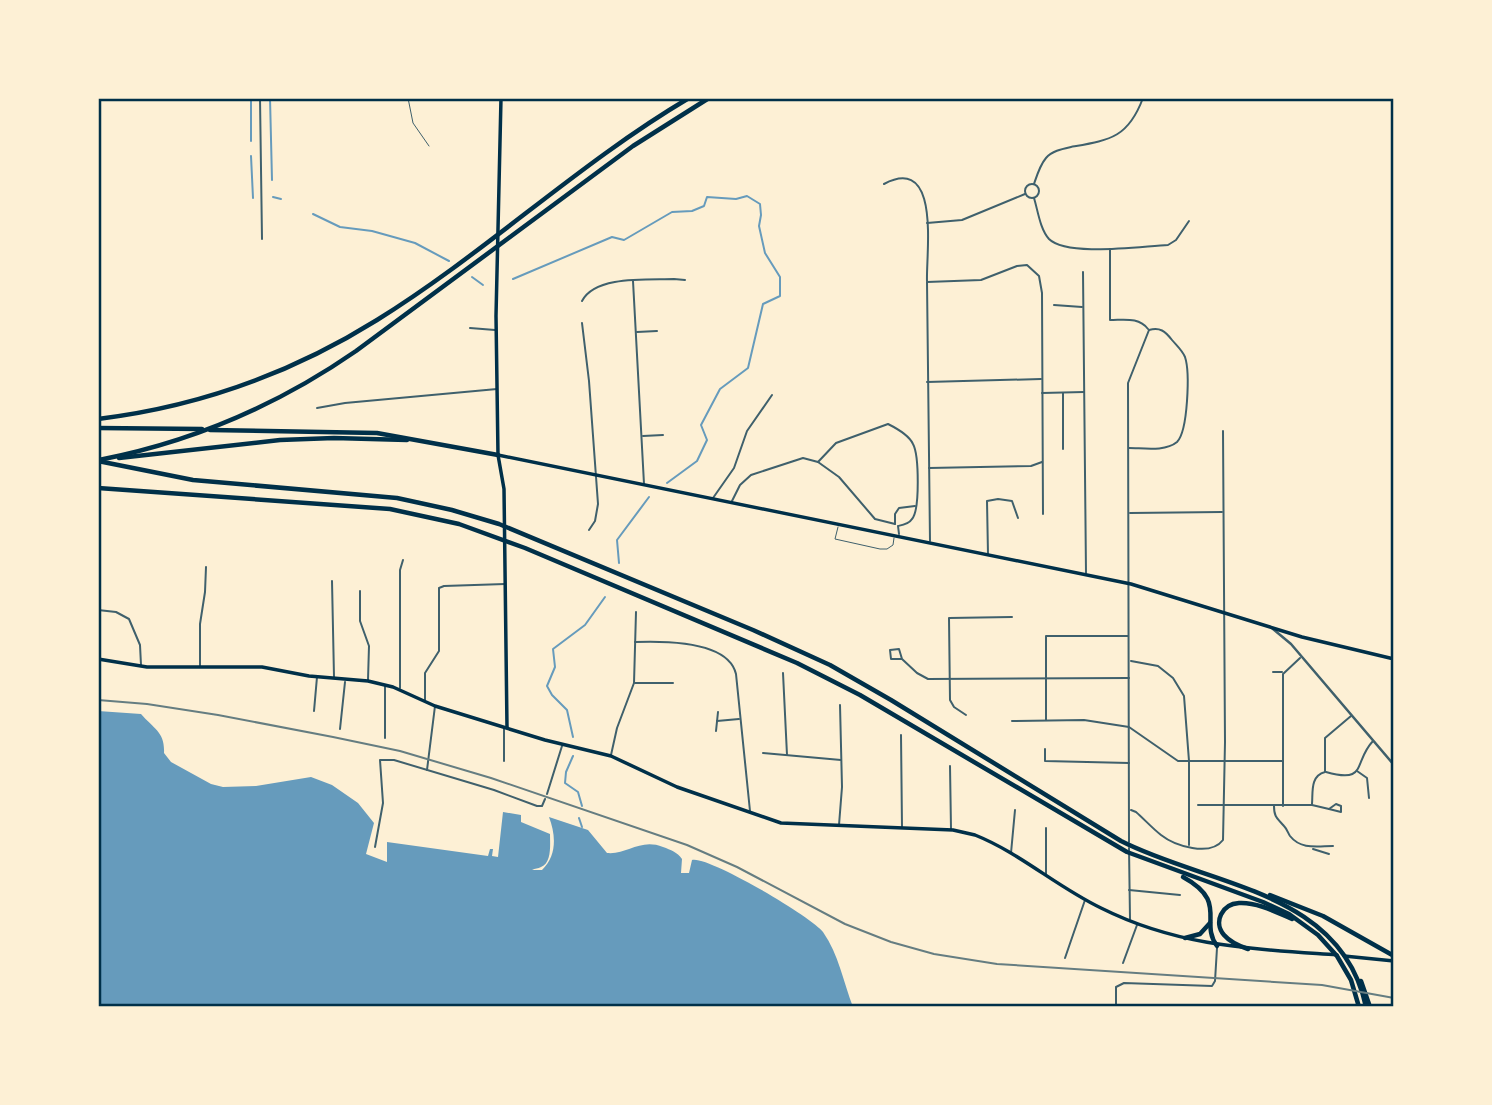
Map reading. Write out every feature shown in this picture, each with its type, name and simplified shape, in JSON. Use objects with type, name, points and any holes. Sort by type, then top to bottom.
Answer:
[{"type":"highway","points":[[98,419],[154,410],[215,394],[281,370],[338,343],[416,294],[620,143],[689,98]]},
{"type":"highway","points":[[98,461],[148,449],[207,430],[309,382],[368,342],[633,146],[709,98]]},
{"type":"highway","points":[[98,428],[356,432],[498,455]]},
{"type":"highway","points":[[98,461],[280,440],[418,440]]},
{"type":"highway","points":[[98,461],[193,480],[390,497],[438,506],[499,524],[753,630],[880,692],[1121,841],[1160,859],[1278,901],[1308,918],[1329,936],[1350,964],[1363,987],[1368,1007]]},
{"type":"highway","points":[[98,488],[383,508],[432,517],[509,541],[766,648],[823,675],[1109,842],[1160,865],[1271,905],[1307,926],[1332,950],[1353,985],[1359,1007]]},
{"type":"highway","points":[[1160,865],[1199,888],[1209,900],[1213,939],[1217,946]]},
{"type":"highway","points":[[1247,889],[1305,908],[1394,959]]},
{"type":"highway","points":[[1217,946],[1221,914],[1226,908],[1241,903],[1269,909],[1307,926]]},
{"type":"highway","points":[[1185,938],[1206,930],[1212,915]]},
{"type":"highway","points":[[1219,923],[1227,938],[1248,949]]},
{"type":"main road","points":[[501,98],[496,330],[498,455],[504,489],[505,727]]},
{"type":"main road","points":[[498,455],[1086,574],[1129,584],[1271,628],[1394,659]]},
{"type":"main road","points":[[98,659],[141,666],[262,667],[317,677],[368,681],[400,690],[435,706],[562,746],[611,756],[677,787],[784,824],[951,830],[981,838],[1085,900],[1130,921],[1185,938],[1217,946],[1394,959]]},
{"type":"street","points":[[260,98],[262,239]]},
{"type":"street","points":[[1034,184],[1041,165],[1053,152],[1118,136],[1129,127],[1143,98]]},
{"type":"street","points":[[884,184],[898,178],[918,185],[926,199],[930,542]]},
{"type":"street","points":[[1025,194],[1026,186],[1034,184]]},
{"type":"street","points":[[1034,184],[1039,191],[1034,198]]},
{"type":"street","points":[[926,223],[962,219],[1025,194]]},
{"type":"street","points":[[1025,194],[1034,198]]},
{"type":"street","points":[[1034,198],[1045,234],[1054,243],[1083,249],[1168,244],[1176,240],[1189,221]]},
{"type":"street","points":[[1110,249],[1110,320],[1143,322],[1149,330]]},
{"type":"street","points":[[926,282],[981,280],[1019,265],[1030,267],[1038,276],[1041,287],[1044,514]]},
{"type":"street","points":[[1083,272],[1086,574]]},
{"type":"street","points":[[582,301],[586,293],[597,286],[633,281],[685,280]]},
{"type":"street","points":[[633,281],[644,485]]},
{"type":"street","points":[[1054,305],[1083,307]]},
{"type":"street","points":[[582,323],[598,504],[594,522],[589,530]]},
{"type":"street","points":[[470,328],[496,330]]},
{"type":"street","points":[[1128,448],[1172,445],[1179,439],[1184,420],[1189,377],[1184,356],[1165,332],[1156,328],[1149,330]]},
{"type":"street","points":[[1130,921],[1129,379],[1149,330]]},
{"type":"street","points":[[636,332],[657,331]]},
{"type":"street","points":[[927,382],[1042,379]]},
{"type":"street","points":[[317,408],[498,389]]},
{"type":"street","points":[[1042,393],[1085,392]]},
{"type":"street","points":[[1063,393],[1063,449]]},
{"type":"street","points":[[713,499],[734,468],[747,430],[772,395]]},
{"type":"street","points":[[732,502],[740,485],[751,475],[803,458],[818,462],[839,477],[877,520],[896,525],[912,520],[917,496],[915,447],[910,439],[889,424],[876,426],[838,442],[826,451],[818,462]]},
{"type":"street","points":[[1130,810],[1173,843],[1208,848],[1221,843],[1225,833],[1223,431]]},
{"type":"street","points":[[642,436],[663,435]]},
{"type":"street","points":[[928,468],[1029,467],[1042,462]]},
{"type":"street","points":[[988,554],[986,501],[1012,501],[1018,518]]},
{"type":"street","points":[[896,536],[895,514],[899,508],[916,506]]},
{"type":"street","points":[[1129,513],[1224,512]]},
{"type":"street","points":[[400,690],[400,570],[403,560]]},
{"type":"street","points":[[200,667],[200,624],[206,567]]},
{"type":"street","points":[[332,581],[334,678]]},
{"type":"street","points":[[425,702],[425,673],[439,651],[439,589],[444,586],[506,584]]},
{"type":"street","points":[[360,591],[360,621],[369,646],[368,681]]},
{"type":"street","points":[[98,610],[116,612],[130,619],[140,645],[141,666]]},
{"type":"street","points":[[611,756],[617,728],[634,683],[636,612]]},
{"type":"street","points":[[966,715],[951,704],[948,618],[1012,617]]},
{"type":"street","points":[[1271,628],[1287,639],[1394,765]]},
{"type":"street","points":[[1046,721],[1046,636],[1129,636]]},
{"type":"street","points":[[635,642],[704,647],[727,658],[736,670],[750,812]]},
{"type":"street","points":[[1273,672],[1283,672],[1301,657]]},
{"type":"street","points":[[901,659],[922,677],[1129,678]]},
{"type":"street","points":[[1129,660],[1157,666],[1179,686],[1185,703],[1189,761],[1189,846]]},
{"type":"street","points":[[1283,672],[1283,806]]},
{"type":"street","points":[[783,673],[788,755]]},
{"type":"street","points":[[314,711],[317,677]]},
{"type":"street","points":[[340,729],[345,678]]},
{"type":"street","points":[[634,683],[673,684]]},
{"type":"street","points":[[385,685],[385,738]]},
{"type":"street","points":[[839,826],[842,760],[840,705]]},
{"type":"street","points":[[426,771],[435,706]]},
{"type":"street","points":[[716,731],[718,712]]},
{"type":"street","points":[[1325,772],[1325,738],[1352,715]]},
{"type":"street","points":[[717,721],[741,719]]},
{"type":"street","points":[[1012,721],[1084,720],[1129,727],[1178,761],[1283,761]]},
{"type":"street","points":[[504,761],[505,727]]},
{"type":"street","points":[[901,735],[902,828]]},
{"type":"street","points":[[1312,805],[1315,778],[1325,772],[1346,776],[1357,771],[1365,751],[1373,741]]},
{"type":"street","points":[[547,794],[562,746]]},
{"type":"street","points":[[1045,749],[1045,761],[1130,763]]},
{"type":"street","points":[[763,753],[842,760]]},
{"type":"street","points":[[375,847],[383,803],[380,761],[394,760],[539,807],[545,799]]},
{"type":"street","points":[[950,766],[951,830]]},
{"type":"street","points":[[1357,771],[1365,774],[1367,778],[1369,798]]},
{"type":"street","points":[[1198,805],[1312,805],[1329,808]]},
{"type":"street","points":[[1274,806],[1276,818],[1285,826],[1291,837],[1329,854]]},
{"type":"street","points":[[1011,854],[1015,810]]},
{"type":"street","points":[[1046,828],[1046,877]]},
{"type":"street","points":[[1312,848],[1334,846]]},
{"type":"street","points":[[1129,890],[1180,895]]},
{"type":"street","points":[[1065,958],[1085,900]]},
{"type":"street","points":[[1123,963],[1138,924]]},
{"type":"street","points":[[1116,1007],[1116,987],[1124,983],[1212,986],[1216,975],[1217,946]]},
{"type":"lane","points":[[408,98],[413,123],[429,146]]},
{"type":"lane","points":[[839,524],[835,539],[880,549],[893,545],[896,536]]},
{"type":"water","points":[[98,711],[141,714],[161,735],[164,753],[171,762],[211,784],[223,787],[256,786],[311,777],[332,785],[358,803],[374,823],[366,854],[387,862],[387,842],[488,856],[490,849],[493,849],[492,856],[498,857],[503,812],[521,815],[521,822],[550,834],[547,862],[532,870],[542,870],[547,864],[553,852],[554,838],[549,817],[588,830],[607,853],[621,852],[640,845],[655,845],[671,850],[682,859],[681,873],[689,873],[692,860],[717,867],[781,901],[823,932],[837,959],[853,1007],[98,1007]]},
{"type":"waterway","points":[[251,98],[251,141]]},
{"type":"waterway","points":[[270,98],[272,180]]},
{"type":"waterway","points":[[251,156],[253,198]]},
{"type":"waterway","points":[[513,279],[612,237],[624,240],[672,212],[692,211],[704,206],[707,197],[736,199],[747,196],[760,204],[759,226],[765,253],[780,277],[780,296],[763,304],[748,368],[720,389],[701,425],[707,440],[697,461],[667,483]]},
{"type":"waterway","points":[[273,197],[281,199]]},
{"type":"waterway","points":[[313,214],[340,227],[372,231],[415,243],[449,261]]},
{"type":"waterway","points":[[472,277],[483,285]]},
{"type":"waterway","points":[[619,563],[617,540],[649,497]]},
{"type":"waterway","points":[[573,737],[567,710],[547,686],[555,667],[553,649],[585,625],[605,597]]},
{"type":"waterway","points":[[573,756],[566,772],[565,783],[578,792],[582,806]]},
{"type":"waterway","points":[[579,818],[582,827]]},
{"type":"railway","points":[[98,700],[147,704],[218,715],[333,737],[400,751],[491,778],[687,845],[737,867],[845,924],[891,942],[934,954],[997,964],[1322,985],[1394,998]]}]
